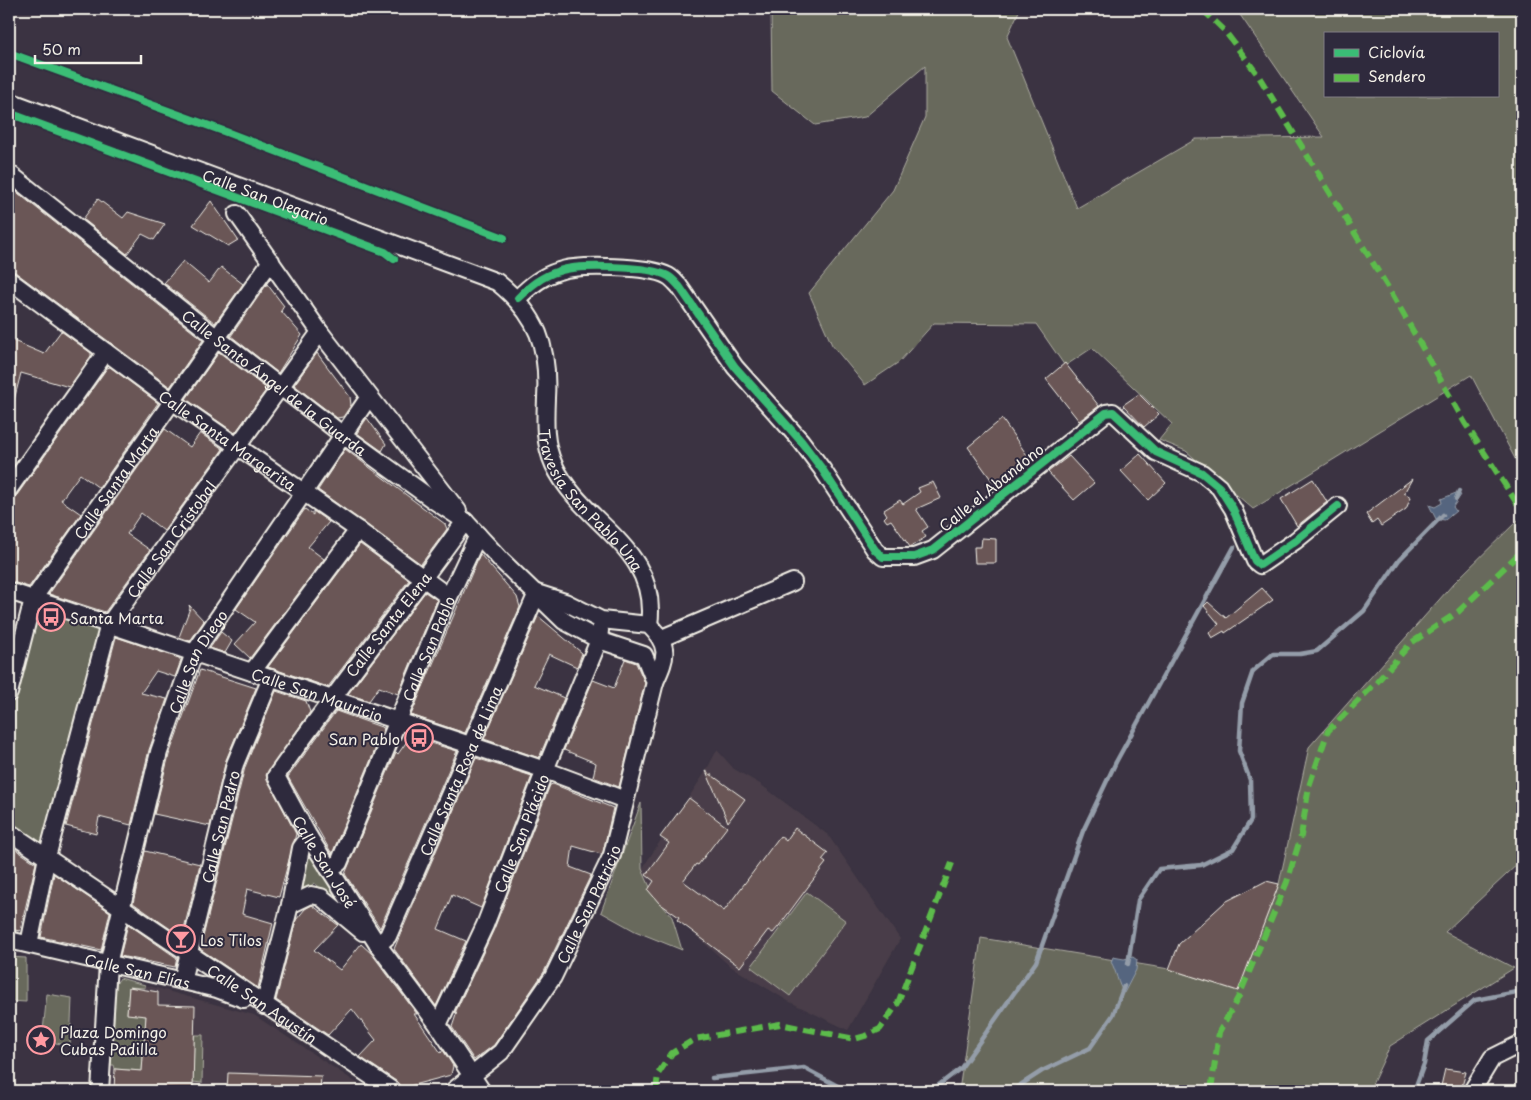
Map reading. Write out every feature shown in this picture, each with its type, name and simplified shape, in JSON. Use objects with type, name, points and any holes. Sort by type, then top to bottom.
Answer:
[{"type":"street","name":"Calle San Olegario","points":[[9,101],[497,282],[518,298],[530,315],[541,340],[546,371]]},
{"type":"street","name":"Calle Santo Ángel de la Guarda","points":[[9,173],[217,338],[344,435],[432,500],[465,521],[564,621],[599,640],[644,655]]},
{"type":"street","name":"Calle San Olegario","points":[[237,214],[320,332],[465,521]]},
{"type":"street","name":"Calle Santa Marta","points":[[9,693],[33,599],[271,261]]},
{"type":"street","name":"Calle el Abandono","points":[[518,298],[530,285],[560,270],[581,267],[637,269],[667,275],[679,286],[735,368],[801,441],[875,550],[883,557],[914,557],[933,550],[1106,413],[1113,412],[1156,452],[1202,473],[1219,487],[1233,509],[1255,561],[1260,565],[1295,542],[1338,506]]},
{"type":"street","name":"Calle Santa Margarita","points":[[9,280],[172,401],[358,530],[449,597]]},
{"type":"street","name":"Calle San Cristobal","points":[[29,944],[47,858],[109,624],[320,332]]},
{"type":"street","points":[[9,489],[106,352]]},
{"type":"street","name":"Travesía San Pablo Una","points":[[546,371],[544,424],[550,456],[561,479],[626,549],[641,569],[648,585],[652,605],[649,625]]},
{"type":"street","name":"Calle San Diego","points":[[100,1091],[108,964],[120,907],[159,752],[194,653],[369,397]]},
{"type":"street","points":[[408,482],[422,467]]},
{"type":"street","name":"Calle Santa Elena","points":[[276,776],[330,698],[424,579],[465,521]]},
{"type":"street","points":[[252,672],[358,530]]},
{"type":"street","name":"Calle San Pablo","points":[[329,869],[339,863],[449,597],[478,535]]},
{"type":"street","points":[[655,682],[644,655],[654,653],[662,642],[792,582]]},
{"type":"street","name":"Calle San Mauricio","points":[[9,591],[470,744],[626,800]]},
{"type":"street","name":"Calle Santo Ángel de la Guarda","points":[[536,593],[565,602],[601,620],[649,625]]},
{"type":"street","name":"Calle Santa Rosa de Lima","points":[[378,945],[388,936],[536,593]]},
{"type":"street","name":"Calle San Plácido","points":[[438,1025],[485,925],[545,770],[599,640],[601,620]]},
{"type":"street","points":[[649,625],[662,642],[666,658],[655,682]]},
{"type":"street","name":"Calle San Pedro","points":[[182,981],[235,764],[271,678]]},
{"type":"street","name":"Calle San Patricio","points":[[452,1091],[472,1078],[501,1052],[553,977],[612,855],[655,682]]},
{"type":"street","name":"Calle San José","points":[[276,776],[309,837],[378,945],[438,1025],[482,1091]]},
{"type":"street","name":"Calle San Agustín","points":[[9,832],[189,953],[264,1006],[393,1091]]},
{"type":"street","points":[[264,1006],[290,905],[301,848],[309,837]]},
{"type":"street","name":"Calle San José","points":[[290,905],[311,895],[321,897],[378,945]]},
{"type":"street","name":"Calle San Elías","points":[[9,940],[217,989],[264,1006]]},
{"type":"street","points":[[1472,1091],[1492,1058],[1522,1043]]},
{"type":"shaded area","points":[[717,750],[734,769],[760,784],[828,835],[900,939],[848,1030],[788,1001],[730,966],[659,903],[653,894],[642,869],[706,771]]},
{"type":"shaded area","points":[[120,978],[254,1015],[369,1091],[109,1091],[116,982]]},
{"type":"green space","points":[[771,9],[1020,9],[1007,37],[1077,208],[1196,139],[1324,137],[1236,9],[1522,9],[1522,472],[1471,375],[1253,509],[1186,451],[1159,440],[1172,424],[1092,348],[1065,366],[1036,324],[934,323],[899,362],[865,385],[832,345],[809,293],[893,190],[925,117],[925,66],[865,117],[815,125],[772,91]]},
{"type":"green space","points":[[1522,516],[1522,860],[1445,932],[1514,968],[1390,1046],[1369,1091],[959,1091],[981,938],[1169,969],[1238,991],[1279,884],[1309,747],[1454,583]]},
{"type":"green space","points":[[33,599],[109,624],[47,857],[9,832],[9,693]]},
{"type":"green space","points":[[641,803],[642,869],[653,894],[672,917],[682,950],[635,931],[601,912]]},
{"type":"green space","points":[[308,849],[336,891],[330,895],[314,883],[303,893],[297,888]]},
{"type":"green space","points":[[807,892],[846,921],[790,996],[751,967]]},
{"type":"green space","points":[[9,957],[26,958],[26,1002],[9,1001]]},
{"type":"green space","points":[[120,978],[145,985],[145,988],[129,987],[127,1013],[146,1016],[142,1071],[115,1069],[114,1065],[111,1065],[116,984]]},
{"type":"green space","points":[[47,994],[72,998],[70,1046],[42,1040]]},
{"type":"green space","points":[[194,1035],[203,1035],[202,1083],[193,1082]]},
{"type":"water","points":[[1456,493],[1461,495],[1453,507],[1456,511],[1445,520],[1436,519],[1429,505],[1435,507],[1442,503],[1441,499]]},
{"type":"water","points":[[1113,957],[1124,959],[1133,957],[1137,960],[1136,970],[1124,993],[1111,962]]},
{"type":"building","points":[[9,186],[203,340],[170,387],[15,272],[9,270]]},
{"type":"building","points":[[98,199],[123,218],[128,212],[165,224],[154,240],[142,234],[127,254],[83,219]]},
{"type":"building","points":[[211,201],[238,240],[228,246],[193,225]]},
{"type":"building","points":[[183,261],[209,283],[221,267],[243,284],[215,323],[164,283]]},
{"type":"building","points":[[267,284],[284,306],[281,311],[302,335],[278,373],[231,336]]},
{"type":"building","points":[[61,331],[91,353],[91,356],[69,387],[21,373],[13,404],[9,403],[9,339],[44,354]]},
{"type":"building","points":[[219,352],[267,389],[235,433],[186,399]]},
{"type":"building","points":[[317,353],[350,397],[351,405],[343,417],[337,418],[294,385]]},
{"type":"building","points":[[1065,363],[1099,406],[1079,421],[1046,379]]},
{"type":"building","points":[[110,367],[158,403],[99,488],[80,474],[61,500],[81,514],[29,587],[9,581],[9,501],[17,495],[107,368]]},
{"type":"building","points":[[1139,394],[1159,414],[1144,427],[1123,405]]},
{"type":"building","points":[[367,418],[386,444],[382,451],[357,433]]},
{"type":"building","points":[[1002,419],[1029,458],[995,485],[968,447]]},
{"type":"building","points":[[165,429],[190,447],[200,433],[223,449],[164,531],[141,513],[127,534],[150,550],[105,612],[49,594]]},
{"type":"building","points":[[345,449],[445,524],[447,529],[421,564],[318,490]]},
{"type":"building","points":[[1140,454],[1166,483],[1148,500],[1121,471]]},
{"type":"building","points":[[1069,456],[1094,483],[1074,500],[1048,472]]},
{"type":"building","points":[[1313,479],[1327,502],[1297,526],[1281,499]]},
{"type":"building","points":[[1412,479],[1404,493],[1411,497],[1406,509],[1381,526],[1377,520],[1372,524],[1366,514]]},
{"type":"building","points":[[933,482],[941,498],[916,509],[928,527],[922,531],[926,537],[910,547],[891,520],[887,522],[884,518],[887,515],[884,510],[900,500],[903,504],[920,492],[918,488]]},
{"type":"building","points":[[305,509],[313,515],[313,511],[329,522],[308,547],[324,559],[250,658],[235,644],[255,622],[236,609]]},
{"type":"building","points":[[982,538],[996,539],[996,563],[975,563],[974,547],[981,547]]},
{"type":"building","points":[[360,544],[409,580],[328,687],[268,667]]},
{"type":"building","points":[[480,554],[517,597],[520,607],[465,733],[411,715]]},
{"type":"building","points":[[1262,588],[1273,600],[1225,633],[1224,631],[1212,638],[1209,633],[1219,624],[1204,606],[1208,602],[1226,618]]},
{"type":"building","points":[[425,592],[437,600],[398,694],[379,687],[369,701],[348,694]]},
{"type":"building","points":[[189,605],[204,621],[190,641],[179,637],[190,608]]},
{"type":"building","points":[[538,616],[582,653],[577,667],[549,654],[534,685],[564,698],[539,758],[484,739]]},
{"type":"building","points":[[221,632],[232,641],[225,653],[210,648]]},
{"type":"building","points":[[116,637],[179,658],[181,661],[175,677],[156,671],[141,693],[167,699],[149,750],[131,825],[99,817],[96,834],[66,826]]},
{"type":"building","points":[[625,659],[636,663],[645,683],[619,787],[593,777],[596,763],[564,750],[593,680],[614,688]]},
{"type":"building","points":[[200,670],[256,688],[226,760],[210,826],[154,814],[169,755]]},
{"type":"building","points":[[276,691],[306,701],[310,712],[266,775],[296,834],[279,897],[247,889],[242,914],[273,923],[258,988],[200,949],[245,767]]},
{"type":"building","points":[[336,711],[384,728],[332,854],[288,777]]},
{"type":"building","points":[[410,737],[457,751],[380,928],[345,874],[396,752],[398,754]]},
{"type":"building","points":[[476,758],[532,776],[481,908],[452,895],[438,929],[466,941],[436,1006],[394,949]]},
{"type":"building","points":[[706,771],[745,799],[728,822]]},
{"type":"building","points":[[553,784],[613,808],[603,852],[601,854],[573,846],[570,867],[591,875],[544,972],[494,1045],[474,1060],[452,1027],[457,1012],[455,1013],[494,929],[550,785]]},
{"type":"building","points":[[689,798],[727,827],[698,865],[696,864],[683,881],[724,911],[780,836],[786,841],[795,828],[828,853],[822,860],[826,863],[779,926],[773,933],[768,930],[740,967],[677,920],[679,917],[659,903],[648,890],[654,881],[646,875],[669,843],[660,837]]},
{"type":"building","points":[[9,845],[36,863],[20,931],[9,929]]},
{"type":"building","points":[[145,851],[200,864],[182,937],[133,903]]},
{"type":"building","points":[[54,874],[110,912],[101,950],[41,937]]},
{"type":"building","points":[[1266,881],[1279,884],[1238,991],[1169,969],[1179,944],[1225,902]]},
{"type":"building","points":[[312,905],[338,925],[314,950],[340,970],[361,944],[372,954],[417,1014],[414,1014],[441,1053],[443,1050],[453,1066],[451,1075],[402,1088],[399,1083],[360,1057],[376,1040],[352,1009],[328,1035],[276,1000],[296,920],[305,909]]},
{"type":"building","points":[[128,924],[177,958],[175,967],[120,956]]},
{"type":"building","points":[[129,987],[158,992],[158,1005],[195,1006],[193,1089],[138,1087],[138,1091],[114,1091],[115,1069],[142,1071],[146,1016],[127,1014]]},
{"type":"building","points":[[1445,1069],[1466,1072],[1461,1090],[1441,1086]]},
{"type":"building","points":[[228,1073],[321,1076],[320,1091],[227,1091]]},
{"type":"waterway","points":[[1456,499],[1459,491]]},
{"type":"waterway","points":[[1128,964],[1138,900],[1159,869],[1201,865],[1233,849],[1251,820],[1250,780],[1239,751],[1242,703],[1253,671],[1273,654],[1300,654],[1317,651],[1364,611],[1399,560],[1443,515]]},
{"type":"waterway","points":[[931,1091],[961,1068],[1036,962],[1083,831],[1116,762],[1234,547]]},
{"type":"waterway","points":[[1011,1091],[1042,1071],[1090,1048],[1113,1015],[1124,986]]},
{"type":"waterway","points":[[1414,1091],[1424,1064],[1428,1041],[1475,1000],[1522,991]]},
{"type":"waterway","points":[[712,1078],[804,1068],[847,1091]]},
{"type":"marked path","points":[[1202,9],[1224,30],[1258,75],[1392,294],[1465,423],[1522,511]]},
{"type":"marked path","points":[[1211,1091],[1219,1032],[1239,996],[1287,882],[1301,836],[1309,786],[1328,731],[1376,683],[1411,643],[1458,612],[1522,551]]},
{"type":"marked path","points":[[656,1091],[658,1074],[672,1053],[695,1039],[780,1024],[855,1039],[880,1029],[898,1003],[952,863]]},
{"type":"cycle path","points":[[9,53],[226,132],[504,238]]},
{"type":"cycle path","points":[[9,113],[385,252],[394,259]]},
{"type":"cycle path","points":[[518,298],[532,286],[553,273],[582,267],[631,268],[659,273],[669,277],[679,286],[735,367],[801,441],[822,469],[875,550],[883,557],[914,557],[933,550],[1106,413],[1113,412],[1156,452],[1202,473],[1219,487],[1233,509],[1255,561],[1260,565],[1295,541],[1338,506]]},
{"type":"place","name":"Santa Marta","points":[[51,617]]},
{"type":"place","name":"San Pablo","points":[[419,738]]},
{"type":"place","name":"Los Tilos","points":[[181,939]]},
{"type":"place","name":"Plaza Domingo Cubas Padilla","points":[[41,1040]]}]
